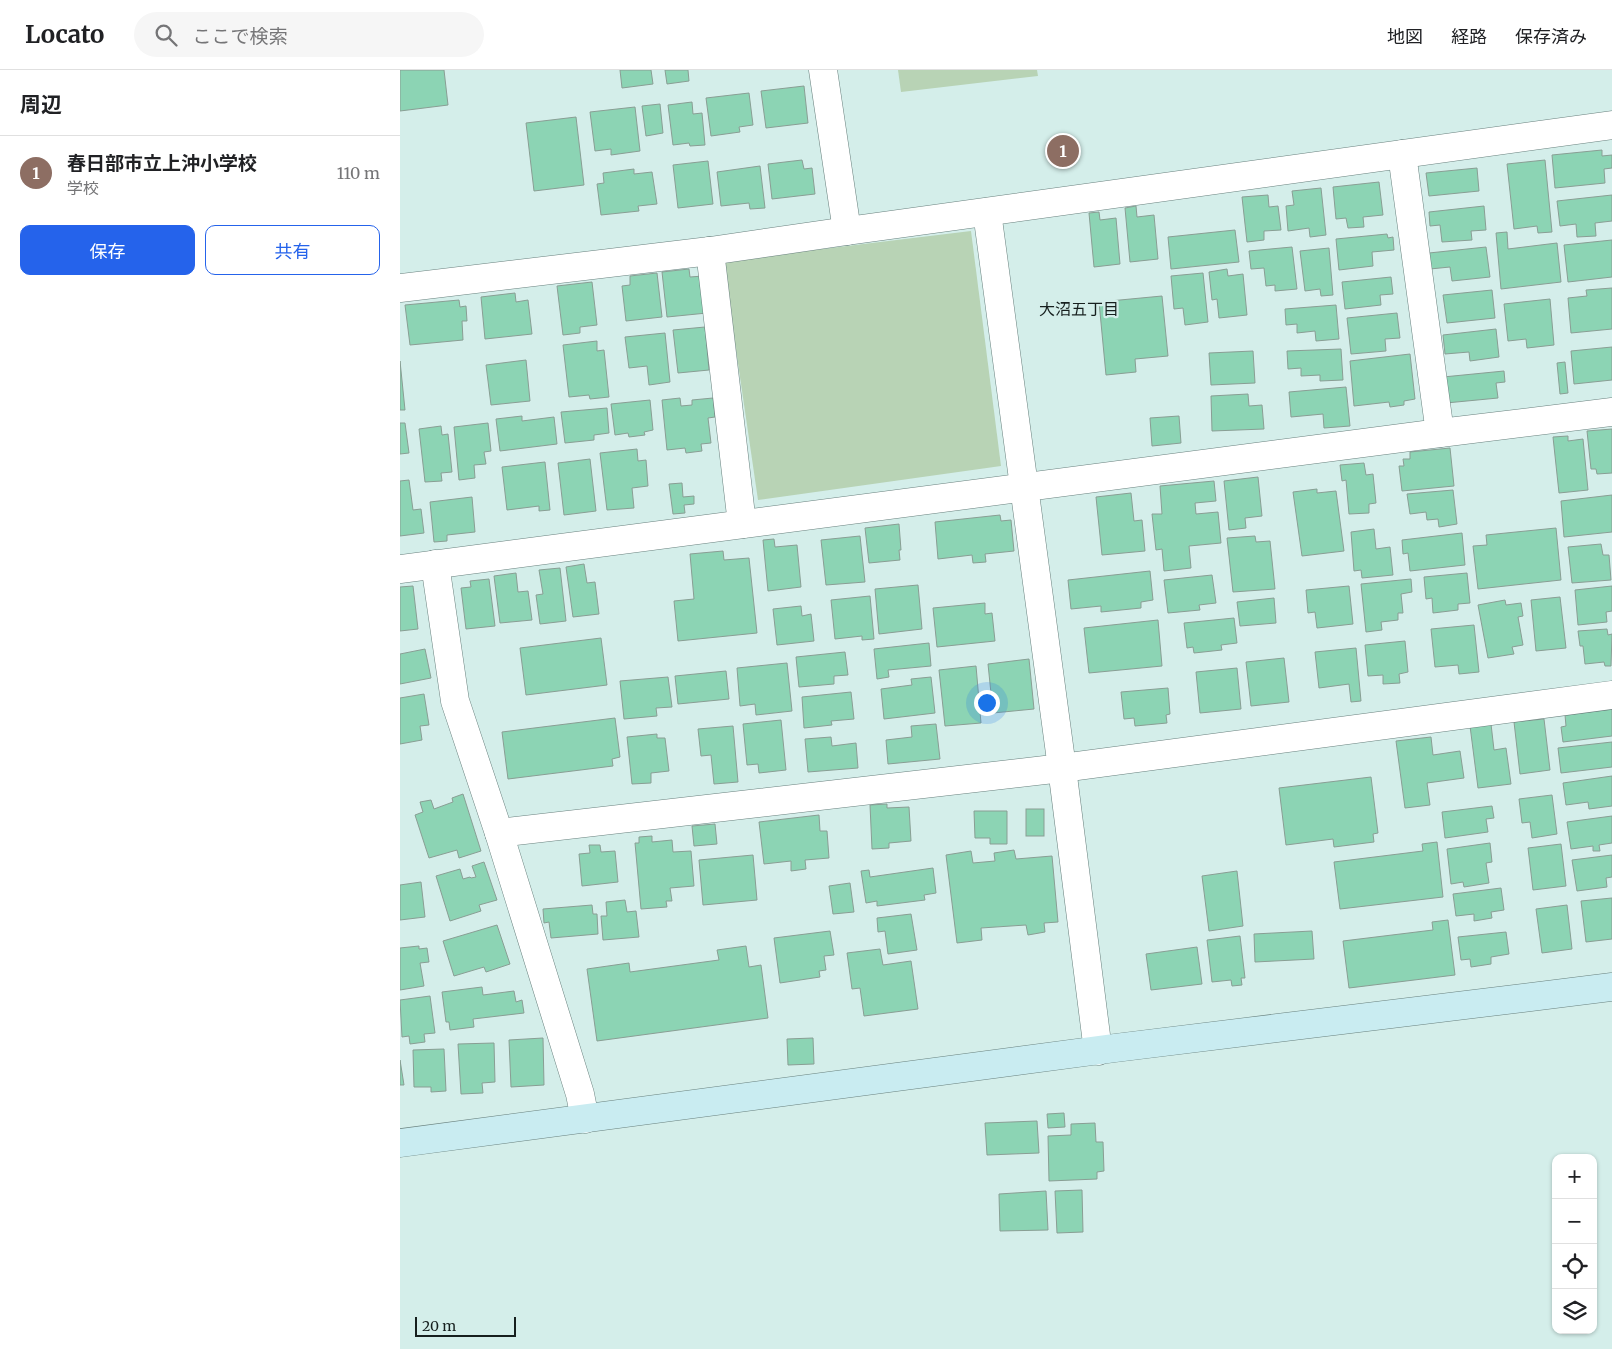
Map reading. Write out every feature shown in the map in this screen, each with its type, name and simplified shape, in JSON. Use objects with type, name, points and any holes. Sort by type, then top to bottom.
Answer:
[{"type":"street","points":[[823,70],[847,231]]},
{"type":"street","points":[[400,288],[710,252],[847,231],[1612,126]]},
{"type":"street","points":[[1402,154],[1440,433]]},
{"type":"street","points":[[987,212],[1098,1051]]},
{"type":"street","points":[[710,252],[742,524]]},
{"type":"street","points":[[400,569],[1612,412]]},
{"type":"street","points":[[435,564],[455,701],[499,833],[580,1094],[585,1119]]},
{"type":"street","points":[[499,833],[1062,768],[1612,695]]},
{"type":"street","points":[[400,1142],[1098,1051],[1612,987]]},
{"type":"green space","points":[[898,70],[1037,70],[1038,76],[901,92]]},
{"type":"green space","points":[[971,231],[1001,466],[758,500],[723,261]]},
{"type":"building","points":[[400,70],[444,70],[448,105],[400,111]]},
{"type":"building","points":[[620,70],[651,70],[653,84],[622,88]]},
{"type":"building","points":[[665,70],[688,70],[689,81],[667,84]]},
{"type":"building","points":[[804,86],[808,123],[766,128],[761,91]]},
{"type":"building","points":[[749,93],[753,125],[739,127],[740,132],[711,136],[706,98]]},
{"type":"building","points":[[692,102],[693,114],[702,113],[705,145],[690,146],[689,143],[673,145],[668,105]]},
{"type":"building","points":[[660,104],[663,133],[646,136],[642,106]]},
{"type":"building","points":[[635,107],[640,151],[611,155],[611,149],[595,151],[590,112]]},
{"type":"building","points":[[576,117],[584,185],[534,191],[526,123]]},
{"type":"building","points":[[1602,150],[1602,156],[1612,155],[1612,168],[1604,169],[1605,183],[1555,188],[1552,155]]},
{"type":"building","points":[[802,160],[804,169],[812,168],[815,194],[772,199],[768,164]]},
{"type":"building","points":[[1545,160],[1552,232],[1538,233],[1537,226],[1514,229],[1507,164]]},
{"type":"building","points":[[708,161],[713,204],[678,208],[673,165]]},
{"type":"building","points":[[760,166],[765,208],[750,209],[749,203],[721,206],[717,172]]},
{"type":"building","points":[[1477,168],[1479,191],[1429,196],[1426,173]]},
{"type":"building","points":[[634,169],[634,174],[652,172],[657,204],[638,206],[639,211],[601,215],[597,184],[604,183],[603,173]]},
{"type":"building","points":[[1379,182],[1383,215],[1363,217],[1364,227],[1348,228],[1346,218],[1336,219],[1333,187]]},
{"type":"building","points":[[1321,188],[1326,235],[1310,237],[1309,228],[1288,231],[1286,206],[1294,205],[1292,191]]},
{"type":"building","points":[[1268,195],[1269,207],[1278,206],[1281,230],[1264,231],[1264,240],[1247,242],[1242,197]]},
{"type":"building","points":[[1612,195],[1612,221],[1595,223],[1596,236],[1577,237],[1576,224],[1560,226],[1557,201]]},
{"type":"building","points":[[1136,206],[1137,217],[1154,215],[1158,259],[1130,262],[1125,208]]},
{"type":"building","points":[[1484,206],[1486,230],[1471,231],[1472,240],[1442,242],[1440,225],[1430,226],[1429,212]]},
{"type":"building","points":[[1099,212],[1100,220],[1116,218],[1120,264],[1094,267],[1089,213]]},
{"type":"building","points":[[1235,230],[1239,262],[1171,269],[1168,237]]},
{"type":"building","points":[[1507,232],[1508,249],[1557,243],[1561,282],[1501,289],[1496,233]]},
{"type":"building","points":[[1387,234],[1388,238],[1393,237],[1394,250],[1372,252],[1373,266],[1339,270],[1336,239]]},
{"type":"building","points":[[1612,240],[1612,277],[1568,282],[1564,245]]},
{"type":"building","points":[[1292,247],[1297,289],[1275,291],[1275,285],[1266,286],[1264,268],[1251,269],[1249,251]]},
{"type":"building","points":[[1486,247],[1490,277],[1452,281],[1450,267],[1430,269],[1429,253]]},
{"type":"building","points":[[1329,248],[1333,295],[1321,296],[1320,289],[1305,291],[1300,251]]},
{"type":"building","points":[[689,269],[690,277],[703,276],[707,313],[667,317],[662,272]]},
{"type":"building","points":[[1227,269],[1228,276],[1243,274],[1247,315],[1219,318],[1217,299],[1212,300],[1209,272]]},
{"type":"building","points":[[657,273],[662,317],[626,321],[622,286],[630,285],[630,276]]},
{"type":"building","points":[[1203,273],[1208,322],[1185,325],[1183,308],[1174,309],[1171,276]]},
{"type":"building","points":[[1391,277],[1393,294],[1380,295],[1381,305],[1345,309],[1342,282]]},
{"type":"building","points":[[592,282],[597,325],[580,327],[580,333],[563,335],[557,286]]},
{"type":"building","points":[[1612,288],[1612,329],[1571,333],[1568,298],[1587,296],[1586,290]]},
{"type":"building","points":[[1492,290],[1495,318],[1447,323],[1443,295]]},
{"type":"building","points":[[515,293],[516,302],[528,300],[532,334],[485,339],[481,297]]},
{"type":"building","points":[[1162,296],[1168,356],[1135,359],[1136,372],[1106,375],[1099,302]]},
{"type":"building","points":[[1550,299],[1554,345],[1527,348],[1526,339],[1508,341],[1504,304]]},
{"type":"building","points":[[459,300],[460,307],[466,306],[467,321],[462,321],[463,340],[410,345],[405,305]]},
{"type":"building","points":[[1336,305],[1339,339],[1316,341],[1315,331],[1297,333],[1297,324],[1286,325],[1285,309]]},
{"type":"building","points":[[1397,313],[1400,338],[1385,339],[1386,351],[1351,354],[1347,318]]},
{"type":"building","points":[[705,327],[709,370],[678,373],[673,330]]},
{"type":"building","points":[[1496,329],[1499,357],[1470,361],[1469,352],[1445,354],[1443,335]]},
{"type":"building","points":[[665,333],[670,382],[649,385],[647,366],[629,368],[625,337]]},
{"type":"building","points":[[597,341],[597,351],[604,350],[609,397],[590,399],[589,395],[569,397],[563,345]]},
{"type":"building","points":[[1612,347],[1612,380],[1574,384],[1571,351]]},
{"type":"building","points":[[1341,349],[1343,380],[1320,381],[1320,375],[1301,376],[1301,368],[1288,369],[1287,351]]},
{"type":"building","points":[[1253,351],[1255,383],[1211,385],[1209,353]]},
{"type":"building","points":[[1410,354],[1415,399],[1404,401],[1404,405],[1390,407],[1389,402],[1354,406],[1350,361]]},
{"type":"building","points":[[526,360],[530,401],[491,405],[486,365]]},
{"type":"building","points":[[400,361],[405,410],[400,410]]},
{"type":"building","points":[[1565,362],[1568,393],[1560,394],[1557,363]]},
{"type":"building","points":[[1504,371],[1505,382],[1496,383],[1498,398],[1446,403],[1443,377]]},
{"type":"building","points":[[1346,387],[1350,426],[1324,428],[1323,414],[1291,417],[1289,392]]},
{"type":"building","points":[[1248,394],[1249,406],[1262,405],[1264,429],[1212,431],[1211,396]]},
{"type":"building","points":[[680,398],[681,406],[692,405],[692,400],[713,398],[715,417],[708,418],[711,443],[701,444],[702,451],[686,453],[685,448],[667,450],[662,400]]},
{"type":"building","points":[[650,400],[653,430],[644,432],[645,435],[629,437],[628,433],[615,435],[611,404]]},
{"type":"building","points":[[607,408],[609,433],[594,435],[594,440],[565,443],[561,412]]},
{"type":"building","points":[[522,416],[522,421],[554,417],[557,444],[500,451],[496,419]]},
{"type":"building","points":[[1179,416],[1181,443],[1152,446],[1150,418]]},
{"type":"building","points":[[400,423],[405,423],[409,453],[400,454]]},
{"type":"building","points":[[488,423],[491,451],[484,452],[486,464],[474,465],[475,478],[459,480],[454,427]]},
{"type":"building","points":[[441,426],[442,435],[448,434],[452,472],[441,473],[442,481],[425,482],[419,429]]},
{"type":"building","points":[[1612,429],[1612,473],[1597,474],[1596,469],[1591,469],[1587,431]]},
{"type":"building","points":[[1568,436],[1568,441],[1583,439],[1588,490],[1559,493],[1553,437]]},
{"type":"building","points":[[1450,448],[1454,486],[1402,491],[1399,466],[1404,466],[1403,459],[1410,459],[1410,452]]},
{"type":"building","points":[[637,449],[638,461],[646,460],[648,486],[632,488],[634,508],[607,510],[600,453]]},
{"type":"building","points":[[590,459],[596,511],[564,515],[558,463]]},
{"type":"building","points":[[545,462],[550,510],[539,511],[539,506],[507,510],[502,467]]},
{"type":"building","points":[[1364,463],[1366,475],[1373,474],[1376,503],[1369,504],[1369,513],[1349,514],[1346,480],[1342,481],[1340,465]]},
{"type":"building","points":[[1258,477],[1262,516],[1245,518],[1246,528],[1229,530],[1224,481]]},
{"type":"building","points":[[409,480],[413,510],[421,509],[424,533],[400,536],[400,481]]},
{"type":"building","points":[[1214,481],[1216,501],[1195,503],[1196,514],[1218,512],[1221,543],[1189,546],[1191,568],[1164,571],[1162,549],[1156,550],[1152,514],[1162,514],[1160,486]]},
{"type":"building","points":[[682,483],[683,497],[694,496],[694,504],[684,505],[685,513],[673,514],[669,484]]},
{"type":"building","points":[[1317,489],[1317,493],[1336,491],[1344,551],[1302,556],[1293,492]]},
{"type":"building","points":[[1453,490],[1457,524],[1439,527],[1438,519],[1427,520],[1426,512],[1410,514],[1407,494]]},
{"type":"building","points":[[1131,493],[1134,521],[1142,520],[1145,551],[1102,555],[1096,497]]},
{"type":"building","points":[[1612,495],[1612,532],[1564,537],[1561,501]]},
{"type":"building","points":[[472,497],[475,532],[447,535],[447,541],[434,542],[430,502]]},
{"type":"building","points":[[1000,515],[1001,521],[1011,520],[1014,551],[985,554],[986,562],[973,563],[972,555],[938,559],[935,522]]},
{"type":"building","points":[[899,524],[900,560],[869,563],[865,528]]},
{"type":"building","points":[[1556,528],[1561,580],[1478,589],[1473,546],[1487,545],[1486,535]]},
{"type":"building","points":[[1374,529],[1376,549],[1390,547],[1393,575],[1362,578],[1361,570],[1354,571],[1351,532]]},
{"type":"building","points":[[1462,533],[1465,565],[1410,571],[1408,553],[1403,554],[1402,540]]},
{"type":"building","points":[[860,536],[865,582],[826,585],[821,540]]},
{"type":"building","points":[[1255,536],[1256,542],[1270,541],[1275,589],[1233,592],[1227,538]]},
{"type":"building","points":[[774,539],[775,547],[797,545],[801,587],[768,591],[763,540]]},
{"type":"building","points":[[1601,544],[1603,555],[1609,555],[1611,580],[1572,583],[1568,547]]},
{"type":"building","points":[[723,551],[724,560],[749,558],[757,633],[678,641],[674,601],[694,599],[690,554]]},
{"type":"building","points":[[584,564],[587,583],[595,582],[599,614],[573,617],[566,567]]},
{"type":"building","points":[[560,568],[566,621],[540,624],[536,595],[543,594],[539,570]]},
{"type":"building","points":[[1150,571],[1153,600],[1141,602],[1141,608],[1101,612],[1101,606],[1071,609],[1068,580]]},
{"type":"building","points":[[516,573],[518,592],[528,591],[532,620],[500,623],[494,576]]},
{"type":"building","points":[[1467,573],[1470,603],[1458,604],[1458,610],[1433,613],[1432,598],[1426,599],[1424,577]]},
{"type":"building","points":[[1212,575],[1216,603],[1199,605],[1200,610],[1168,613],[1164,580]]},
{"type":"building","points":[[489,579],[495,626],[466,629],[461,588],[471,587],[470,581]]},
{"type":"building","points":[[1411,579],[1412,592],[1401,594],[1403,613],[1398,613],[1398,620],[1381,622],[1382,630],[1366,632],[1361,584]]},
{"type":"building","points":[[918,585],[922,629],[879,634],[875,589]]},
{"type":"building","points":[[413,586],[418,629],[400,631],[400,587]]},
{"type":"building","points":[[1349,586],[1353,624],[1317,628],[1315,612],[1308,613],[1306,590]]},
{"type":"building","points":[[1612,586],[1612,611],[1606,612],[1607,622],[1578,625],[1575,590]]},
{"type":"building","points":[[870,596],[874,639],[862,640],[862,636],[835,639],[831,600]]},
{"type":"building","points":[[1560,597],[1566,648],[1536,651],[1531,600]]},
{"type":"building","points":[[1274,598],[1276,623],[1240,626],[1237,602]]},
{"type":"building","points":[[1505,600],[1506,605],[1521,603],[1523,616],[1518,617],[1523,645],[1512,647],[1514,654],[1488,658],[1478,605]]},
{"type":"building","points":[[985,603],[985,614],[992,613],[995,641],[937,647],[933,608]]},
{"type":"building","points":[[801,606],[802,616],[811,614],[814,641],[777,645],[773,609]]},
{"type":"building","points":[[1234,618],[1237,643],[1221,645],[1222,650],[1194,653],[1193,647],[1187,648],[1184,623]]},
{"type":"building","points":[[1158,620],[1162,666],[1089,673],[1084,628]]},
{"type":"building","points":[[1474,625],[1479,672],[1459,674],[1458,665],[1435,667],[1431,629]]},
{"type":"building","points":[[1607,629],[1608,635],[1612,634],[1611,666],[1605,666],[1604,662],[1585,664],[1583,646],[1580,646],[1578,631]]},
{"type":"building","points":[[601,638],[607,685],[526,695],[520,648]]},
{"type":"building","points":[[1405,641],[1408,672],[1399,674],[1400,683],[1383,684],[1383,675],[1368,676],[1365,645]]},
{"type":"building","points":[[929,643],[931,666],[888,670],[889,677],[877,679],[874,649]]},
{"type":"building","points":[[1356,648],[1361,701],[1351,702],[1349,684],[1319,688],[1315,652]]},
{"type":"building","points":[[425,649],[431,678],[400,684],[400,654]]},
{"type":"building","points":[[845,652],[848,675],[834,676],[834,684],[799,687],[796,657]]},
{"type":"building","points":[[1284,658],[1289,702],[1251,706],[1246,662]]},
{"type":"building","points":[[1029,659],[1034,709],[993,713],[988,664]]},
{"type":"building","points":[[787,663],[792,711],[756,715],[755,704],[740,706],[737,668]]},
{"type":"building","points":[[976,666],[981,723],[945,726],[939,670]]},
{"type":"building","points":[[1237,668],[1241,709],[1200,713],[1196,672]]},
{"type":"building","points":[[726,671],[729,699],[678,704],[675,676]]},
{"type":"building","points":[[668,677],[672,707],[656,708],[657,716],[624,719],[620,681]]},
{"type":"building","points":[[931,677],[935,713],[884,719],[881,689],[912,685],[911,679]]},
{"type":"building","points":[[1168,688],[1170,714],[1166,715],[1167,723],[1135,726],[1134,718],[1124,719],[1121,692]]},
{"type":"building","points":[[851,692],[854,719],[831,721],[832,725],[804,728],[802,697]]},
{"type":"building","points":[[424,694],[429,725],[420,726],[422,740],[400,744],[400,698]]},
{"type":"building","points":[[1612,709],[1612,736],[1563,742],[1561,727],[1566,726],[1565,715]]},
{"type":"building","points":[[615,718],[620,757],[612,759],[613,766],[508,779],[502,732]]},
{"type":"building","points":[[1544,719],[1550,770],[1520,774],[1514,722]]},
{"type":"building","points":[[781,720],[786,770],[759,773],[758,764],[747,765],[743,724]]},
{"type":"building","points":[[936,724],[940,759],[888,764],[886,740],[912,737],[911,726]]},
{"type":"building","points":[[1491,724],[1494,750],[1506,748],[1511,784],[1478,788],[1470,726]]},
{"type":"building","points":[[733,726],[738,782],[714,784],[711,755],[701,756],[698,729]]},
{"type":"building","points":[[657,734],[657,738],[665,738],[669,771],[651,773],[651,783],[632,784],[627,737]]},
{"type":"building","points":[[831,737],[832,746],[856,743],[858,768],[808,772],[805,739]]},
{"type":"building","points":[[1431,737],[1433,755],[1460,751],[1464,778],[1427,783],[1430,805],[1405,808],[1396,741]]},
{"type":"building","points":[[1612,742],[1612,767],[1561,773],[1558,748]]},
{"type":"building","points":[[1612,776],[1612,806],[1589,809],[1588,802],[1566,805],[1563,783]]},
{"type":"building","points":[[1371,777],[1378,833],[1373,834],[1374,842],[1334,847],[1333,839],[1286,845],[1279,788]]},
{"type":"building","points":[[463,794],[481,851],[459,858],[457,850],[429,858],[415,815],[423,812],[420,802],[431,800],[434,809],[453,802],[452,798]]},
{"type":"building","points":[[1552,795],[1557,834],[1532,838],[1530,822],[1522,823],[1519,799]]},
{"type":"building","points":[[887,804],[887,808],[909,807],[911,841],[889,843],[889,848],[872,849],[870,805]]},
{"type":"building","points":[[1492,806],[1494,818],[1486,819],[1488,832],[1445,838],[1442,812]]},
{"type":"building","points":[[1026,809],[1044,809],[1044,836],[1026,836]]},
{"type":"building","points":[[974,811],[1007,811],[1007,844],[990,844],[990,838],[975,838]]},
{"type":"building","points":[[819,815],[820,831],[827,831],[829,858],[805,860],[806,869],[791,871],[791,861],[764,864],[759,822]]},
{"type":"building","points":[[1612,816],[1612,843],[1599,845],[1600,851],[1593,851],[1593,846],[1571,849],[1567,822]]},
{"type":"building","points":[[715,824],[717,844],[694,846],[692,826]]},
{"type":"building","points":[[652,836],[652,842],[672,840],[673,852],[691,851],[694,886],[670,888],[672,901],[666,901],[667,907],[641,909],[635,843],[639,843],[639,837]]},
{"type":"building","points":[[1437,842],[1443,897],[1340,909],[1334,862],[1423,851],[1422,844]]},
{"type":"building","points":[[1490,843],[1492,862],[1486,863],[1489,883],[1464,887],[1463,882],[1451,884],[1447,849]]},
{"type":"building","points":[[1561,844],[1566,886],[1533,890],[1528,848]]},
{"type":"building","points":[[589,845],[600,845],[601,852],[615,851],[618,882],[582,886],[579,854],[590,853]]},
{"type":"building","points":[[1014,850],[1016,859],[1052,856],[1058,922],[1044,923],[1045,932],[1028,935],[1026,925],[981,928],[982,940],[957,943],[946,855],[971,851],[973,863],[995,861],[994,853]]},
{"type":"building","points":[[753,855],[757,900],[703,905],[699,860]]},
{"type":"building","points":[[1612,855],[1612,877],[1606,878],[1607,887],[1577,891],[1572,860]]},
{"type":"building","points":[[484,862],[497,900],[479,905],[481,911],[450,921],[436,876],[460,869],[463,879],[476,877],[472,866]]},
{"type":"building","points":[[933,868],[936,893],[924,895],[925,900],[877,906],[877,901],[866,903],[861,871],[869,870],[870,877]]},
{"type":"building","points":[[1237,871],[1243,926],[1209,931],[1202,876]]},
{"type":"building","points":[[421,882],[425,917],[400,920],[400,885]]},
{"type":"building","points":[[850,883],[854,912],[833,914],[829,886]]},
{"type":"building","points":[[1501,888],[1504,910],[1491,912],[1492,918],[1474,921],[1474,914],[1456,916],[1453,894]]},
{"type":"building","points":[[1612,898],[1612,939],[1586,942],[1581,901]]},
{"type":"building","points":[[625,900],[627,912],[636,911],[639,937],[603,940],[601,916],[607,916],[606,902]]},
{"type":"building","points":[[592,905],[593,914],[597,914],[598,934],[551,938],[549,922],[544,923],[543,909]]},
{"type":"building","points":[[1567,905],[1572,949],[1542,953],[1536,909]]},
{"type":"building","points":[[911,914],[917,950],[888,954],[885,931],[878,932],[877,918]]},
{"type":"building","points":[[1448,920],[1455,975],[1349,988],[1343,941],[1433,930],[1432,922]]},
{"type":"building","points":[[497,925],[510,964],[486,972],[484,967],[454,976],[443,941]]},
{"type":"building","points":[[830,931],[834,955],[824,956],[826,970],[819,971],[820,977],[780,983],[774,938]]},
{"type":"building","points":[[1312,931],[1314,959],[1255,962],[1254,934]]},
{"type":"building","points":[[1506,932],[1509,954],[1491,957],[1491,964],[1471,967],[1470,959],[1461,960],[1458,937]]},
{"type":"building","points":[[1240,936],[1245,978],[1241,978],[1242,985],[1232,986],[1231,980],[1212,982],[1207,940]]},
{"type":"building","points":[[419,946],[419,949],[427,948],[429,962],[420,963],[424,986],[400,990],[400,948]]},
{"type":"building","points":[[746,946],[749,967],[761,965],[768,1018],[597,1041],[587,969],[629,963],[630,972],[719,960],[717,950]]},
{"type":"building","points":[[1197,947],[1202,984],[1151,990],[1146,954]]},
{"type":"building","points":[[880,949],[883,965],[911,961],[918,1009],[864,1016],[860,988],[852,989],[847,953]]},
{"type":"building","points":[[482,987],[483,995],[514,991],[516,1002],[522,1000],[524,1013],[473,1019],[474,1027],[450,1030],[449,1022],[446,1022],[442,992]]},
{"type":"building","points":[[430,996],[435,1033],[424,1034],[425,1042],[410,1044],[409,1036],[402,1037],[400,1000]]},
{"type":"building","points":[[543,1038],[544,1085],[511,1087],[509,1040]]},
{"type":"building","points":[[813,1038],[814,1064],[788,1065],[787,1039]]},
{"type":"building","points":[[494,1043],[495,1082],[482,1083],[483,1093],[461,1094],[458,1044]]},
{"type":"building","points":[[444,1049],[446,1091],[431,1092],[431,1087],[414,1087],[413,1050]]},
{"type":"building","points":[[400,1060],[404,1085],[400,1085]]},
{"type":"building","points":[[1064,1113],[1065,1127],[1048,1128],[1047,1114]]},
{"type":"building","points":[[1037,1121],[1039,1153],[987,1155],[985,1123]]},
{"type":"building","points":[[1095,1123],[1096,1142],[1103,1142],[1104,1171],[1097,1172],[1097,1179],[1049,1181],[1048,1136],[1071,1135],[1071,1124]]},
{"type":"building","points":[[1082,1190],[1083,1232],[1057,1233],[1055,1191]]},
{"type":"building","points":[[1046,1191],[1048,1230],[1000,1231],[999,1194]]},
{"type":"place","name":"春日部市立上沖小学校","points":[[1063,151]]},
{"type":"district","name":"大沼五丁目","points":[[1079,309]]}]
